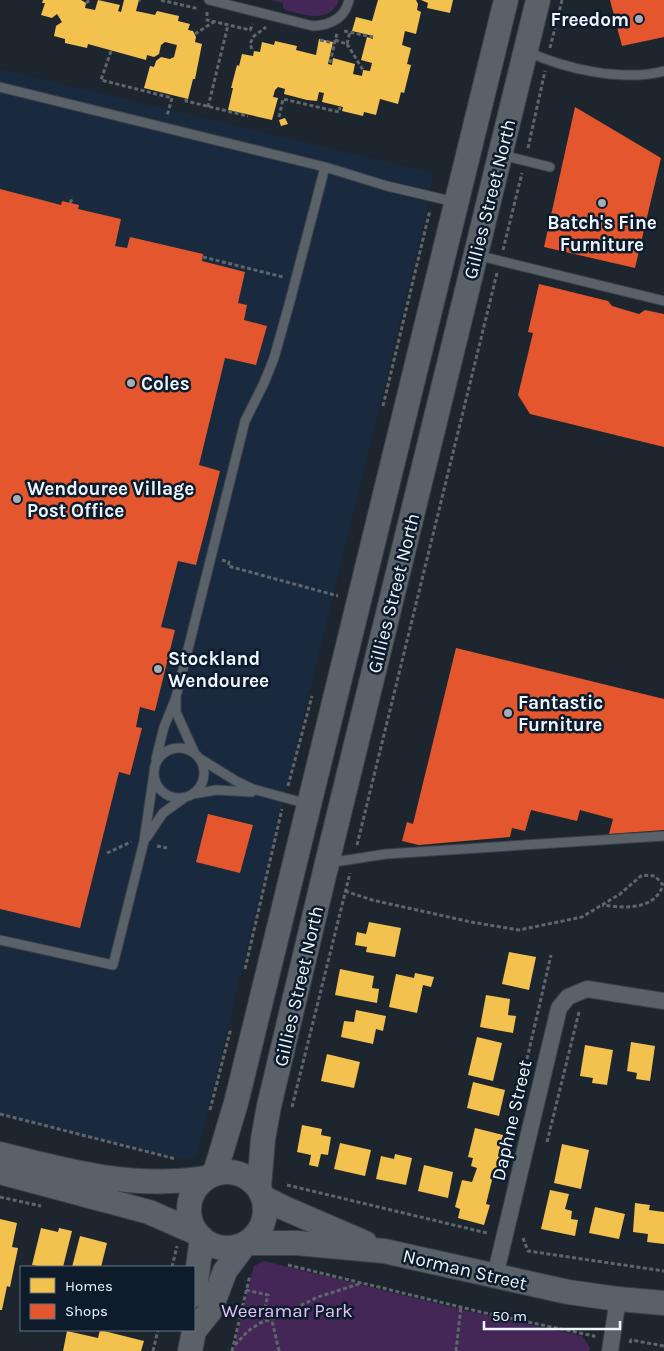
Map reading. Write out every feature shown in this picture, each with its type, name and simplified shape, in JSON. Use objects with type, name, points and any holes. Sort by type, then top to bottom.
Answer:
[{"type":"main road","name":"Gillies Street North","points":[[210,1175],[236,1103],[506,0]]},
{"type":"main road","name":"Gillies Street North","points":[[268,1189],[263,1140],[270,1106],[538,0]]},
{"type":"main road","points":[[456,202],[487,210]]},
{"type":"main road","points":[[309,804],[340,812]]},
{"type":"main road","points":[[0,1154],[59,1170],[122,1181],[180,1181],[228,1171],[240,1173],[268,1189],[264,1222],[259,1232],[246,1243],[225,1271],[210,1310],[193,1335]]},
{"type":"main road","points":[[0,1172],[149,1212],[192,1238],[211,1245],[222,1248],[234,1248],[246,1243]]},
{"type":"main road","points":[[193,1266],[190,1198],[196,1186],[210,1175]]},
{"type":"main road","name":"Norman Street","points":[[268,1189],[284,1208],[384,1251]]},
{"type":"main road","name":"Norman Street","points":[[246,1243],[298,1243],[384,1251],[568,1292],[664,1303]]},
{"type":"street","name":"Daphne Street","points":[[495,1276],[559,1008],[568,997],[587,989],[664,1001]]},
{"type":"street","points":[[610,1351],[618,1299]]},
{"type":"lane","points":[[211,0],[316,26],[330,23],[342,16],[349,0]]},
{"type":"lane","points":[[526,51],[547,61],[609,74],[653,74],[664,71]]},
{"type":"lane","points":[[0,87],[326,167],[386,186],[456,202]]},
{"type":"lane","points":[[500,154],[550,167]]},
{"type":"lane","points":[[0,940],[113,965],[144,844],[154,770],[164,727],[176,698],[245,421],[269,371],[286,317],[326,167]]},
{"type":"lane","points":[[476,255],[664,301]]},
{"type":"lane","points":[[144,844],[154,824],[163,813],[199,787],[203,777],[203,767],[176,712],[176,698]]},
{"type":"lane","points":[[272,795],[225,790],[176,797],[162,791],[156,783],[154,770],[158,758],[171,749],[181,748],[253,789],[309,804]]},
{"type":"lane","points":[[325,873],[354,859],[386,854],[664,836]]},
{"type":"path","points":[[86,3],[90,0]]},
{"type":"path","points":[[292,1108],[525,161],[562,0]]},
{"type":"path","points":[[196,34],[215,22]]},
{"type":"path","points":[[208,106],[228,25]]},
{"type":"path","points":[[252,49],[250,44],[252,38],[266,27]]},
{"type":"path","points":[[330,63],[339,31],[373,37]]},
{"type":"path","points":[[347,44],[350,32]]},
{"type":"path","points":[[335,40],[347,44],[363,70]]},
{"type":"path","points":[[112,51],[101,80],[172,98],[169,110]]},
{"type":"path","points":[[186,99],[186,101],[248,116]]},
{"type":"path","points":[[279,117],[282,99],[339,112],[340,107]]},
{"type":"path","points":[[70,203],[73,197]]},
{"type":"path","points":[[203,257],[296,280]]},
{"type":"path","points":[[210,557],[229,562],[228,566],[338,596]]},
{"type":"path","points":[[325,873],[346,891],[381,902],[470,922],[518,930],[582,917],[620,894],[642,875],[655,876],[663,885],[660,895],[648,904],[624,908],[602,905]]},
{"type":"path","points":[[546,1144],[580,1007]]},
{"type":"path","points":[[0,1114],[183,1160]]},
{"type":"path","points":[[268,1189],[487,1233]]},
{"type":"path","points":[[525,1229],[522,1239],[528,1252],[664,1271]]},
{"type":"path","points":[[173,1266],[192,1238]]},
{"type":"path","points":[[279,1263],[461,1307],[594,1336]]},
{"type":"path","points":[[232,1349],[251,1271]]},
{"type":"path","points":[[232,1349],[251,1328],[260,1323],[318,1298],[362,1283]]},
{"type":"path","points":[[246,1290],[268,1295],[265,1306],[270,1312],[279,1351]]},
{"type":"path","points":[[456,1351],[461,1307]]},
{"type":"path","points":[[153,1351],[158,1331]]},
{"type":"path","points":[[631,1340],[664,1346]]},
{"type":"shaded area","name":"Stockland Wendouree","points":[[0,69],[433,173],[424,223],[197,1154],[185,1159],[0,1115]]},
{"type":"green space","points":[[270,0],[339,0],[335,8],[323,15],[316,16],[286,10],[283,8],[283,3]]},
{"type":"green space","name":"Weeramar Park","points":[[264,1261],[467,1311],[582,1336],[590,1348],[589,1351],[233,1351],[254,1266]]},
{"type":"building: Homes","points":[[43,0],[81,0],[86,3],[85,8],[95,10],[98,0],[120,5],[118,11],[121,12],[124,0],[139,0],[136,11],[155,15],[157,11],[179,16],[178,21],[190,24],[188,30],[193,31],[196,37],[195,42],[202,44],[195,79],[193,79],[188,99],[144,88],[150,66],[154,67],[156,61],[161,57],[170,59],[174,57],[177,45],[165,42],[161,45],[159,54],[154,57],[147,55],[146,60],[88,44],[87,48],[65,43],[65,39],[54,36],[56,26],[62,22],[57,14],[52,18],[41,15],[45,3],[42,3]]},
{"type":"building: Homes","points":[[378,0],[416,0],[418,4],[417,10],[421,12],[416,34],[405,31],[402,45],[411,48],[407,64],[411,65],[404,93],[401,92],[398,104],[380,99],[376,115],[364,112],[363,116],[342,111],[343,107],[322,102],[324,93],[319,92],[317,101],[307,100],[284,94],[285,89],[278,87],[273,97],[278,98],[272,120],[228,110],[233,88],[231,88],[242,54],[253,56],[254,51],[260,52],[262,42],[274,45],[275,41],[297,46],[296,50],[316,55],[319,39],[333,42],[328,64],[332,65],[333,58],[355,64],[353,74],[362,76],[363,70],[370,71],[372,63],[361,60],[367,37],[373,39],[373,36],[352,31],[356,17],[372,21]]},
{"type":"building: Homes","points":[[421,0],[453,0],[450,13],[427,8],[428,3]]},
{"type":"building: Homes","points":[[285,118],[288,124],[281,126],[279,120]]},
{"type":"building: Homes","points":[[369,922],[401,928],[395,957],[366,952],[367,947],[355,945],[357,932],[366,934]]},
{"type":"building: Homes","points":[[509,952],[536,957],[529,990],[502,984]]},
{"type":"building: Homes","points":[[340,969],[374,976],[372,988],[379,989],[377,1003],[335,995]]},
{"type":"building: Homes","points":[[415,973],[434,977],[431,987],[423,985],[417,1013],[389,1007],[396,974],[414,978]]},
{"type":"building: Homes","points":[[486,995],[510,999],[508,1015],[516,1016],[513,1033],[480,1027]]},
{"type":"building: Homes","points":[[356,1010],[386,1016],[383,1031],[376,1029],[373,1044],[341,1037],[344,1021],[354,1022]]},
{"type":"building: Homes","points":[[477,1037],[502,1043],[493,1081],[468,1075]]},
{"type":"building: Homes","points":[[631,1042],[655,1046],[650,1081],[636,1079],[637,1073],[627,1071]]},
{"type":"building: Homes","points":[[585,1045],[613,1050],[607,1085],[592,1083],[593,1078],[580,1076]]},
{"type":"building: Homes","points":[[327,1054],[360,1062],[354,1088],[321,1081]]},
{"type":"building: Homes","points":[[473,1082],[505,1090],[499,1116],[467,1108]]},
{"type":"building: Homes","points":[[302,1125],[322,1129],[321,1135],[331,1137],[328,1155],[321,1154],[318,1167],[309,1165],[311,1155],[297,1152]]},
{"type":"building: Homes","points":[[475,1128],[503,1135],[497,1172],[494,1172],[486,1204],[490,1205],[484,1225],[458,1218],[460,1209],[455,1207],[462,1180],[472,1182],[477,1168],[471,1166],[473,1158],[468,1157]]},
{"type":"building: Homes","points":[[340,1143],[371,1150],[365,1176],[334,1169]]},
{"type":"building: Homes","points":[[562,1144],[589,1150],[581,1189],[554,1183]]},
{"type":"building: Homes","points":[[395,1154],[412,1158],[406,1185],[376,1179],[381,1156],[394,1159]]},
{"type":"building: Homes","points":[[424,1165],[453,1172],[448,1198],[418,1191]]},
{"type":"building: Homes","points":[[550,1190],[569,1194],[565,1209],[572,1211],[571,1219],[578,1220],[575,1236],[541,1229]]},
{"type":"building: Homes","points":[[635,1203],[650,1205],[649,1210],[664,1212],[664,1244],[647,1242],[648,1234],[633,1232]]},
{"type":"building: Homes","points":[[595,1207],[625,1214],[619,1239],[589,1233]]},
{"type":"building: Homes","points":[[0,1219],[17,1223],[12,1247],[18,1248],[10,1287],[7,1286],[2,1310],[0,1310]]},
{"type":"building: Homes","points":[[41,1228],[58,1232],[59,1228],[72,1231],[63,1266],[32,1265]]},
{"type":"building: Homes","points":[[80,1236],[107,1243],[101,1266],[72,1266]]},
{"type":"building: Homes","points":[[67,1331],[98,1338],[100,1331],[104,1331],[144,1341],[141,1351],[63,1351]]},
{"type":"building: Shops","name":"Freedom","points":[[610,0],[664,0],[664,37],[622,46]]},
{"type":"building: Shops","name":"Batch's Fine Furniture","points":[[575,107],[661,158],[635,268],[544,247]]},
{"type":"building: Shops","points":[[0,189],[61,205],[62,201],[79,205],[78,209],[121,219],[115,246],[127,248],[130,237],[203,254],[202,261],[245,272],[238,303],[247,305],[244,320],[267,326],[256,365],[225,358],[199,465],[220,471],[208,519],[196,565],[178,561],[161,627],[175,630],[155,711],[140,707],[136,727],[142,728],[130,775],[119,772],[80,928],[0,909]]},
{"type":"building: Shops","points":[[539,284],[608,301],[612,306],[639,314],[645,310],[664,314],[664,447],[530,414],[518,395],[533,333],[528,332]]},
{"type":"building: Shops","points":[[456,648],[664,699],[664,830],[609,834],[613,819],[580,810],[577,821],[531,810],[525,831],[512,828],[510,837],[419,845],[402,841],[407,822],[413,824]]},
{"type":"building: Shops","points":[[208,814],[253,825],[240,873],[196,862]]},
{"type":"place","name":"Freedom","points":[[639,19]]},
{"type":"place","name":"Batch's Fine Furniture","points":[[602,203]]},
{"type":"place","name":"Coles","points":[[131,383]]},
{"type":"place","name":"Wendouree Village Post Office","points":[[17,499]]},
{"type":"place","name":"Stockland Wendouree","points":[[158,669]]},
{"type":"place","name":"Fantastic Furniture","points":[[508,713]]}]
